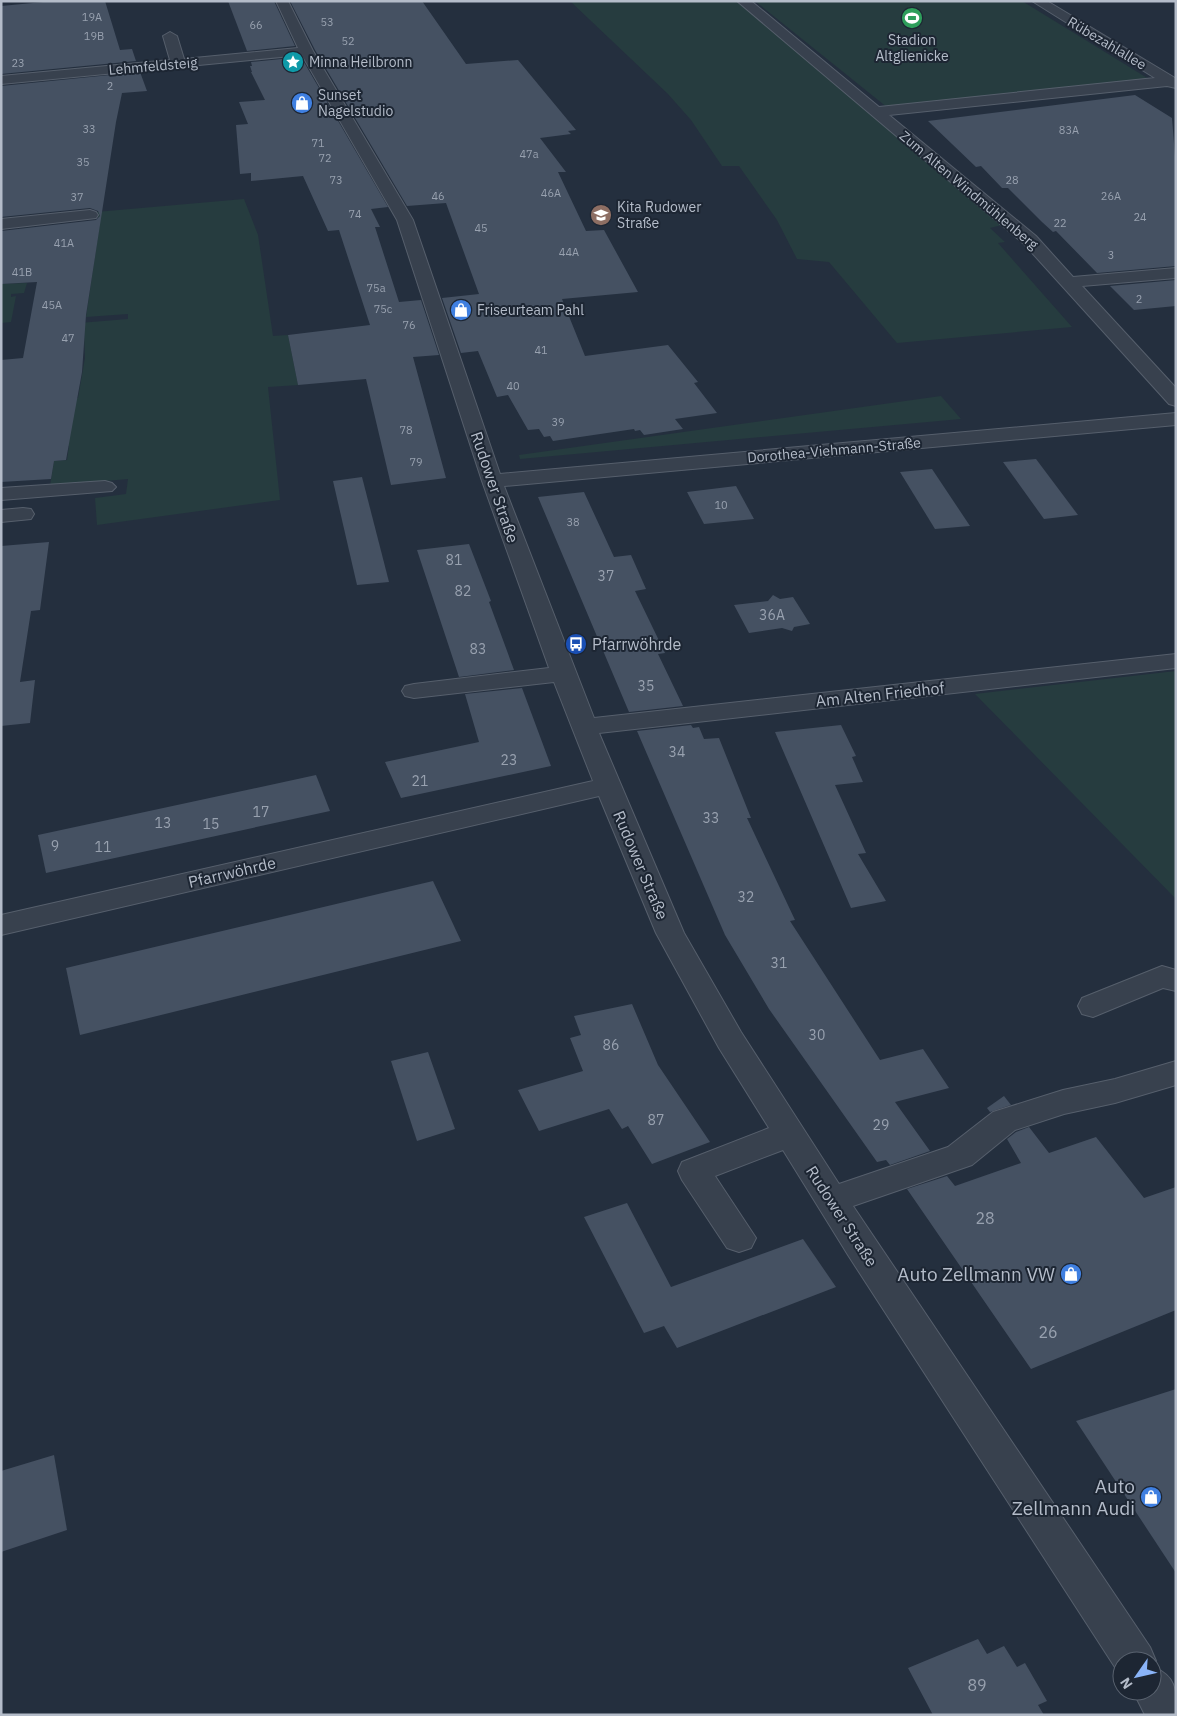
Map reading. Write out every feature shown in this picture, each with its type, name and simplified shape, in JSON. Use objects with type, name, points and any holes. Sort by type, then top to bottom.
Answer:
[{"type":"street","name":"Rudower Straße","points":[[282,1],[306,51],[405,220],[492,481],[563,674],[670,933],[730,1040],[831,1200],[1128,1651]]},
{"type":"street","name":"Zum Alten Windmühlenberg","points":[[743,1],[1017,228],[1070,282],[1176,400]]},
{"type":"street","name":"Rübezahlallee","points":[[1038,1],[1173,83]]},
{"type":"street","points":[[170,36],[178,63]]},
{"type":"street","name":"Lehmfeldsteig","points":[[1,80],[306,51]]},
{"type":"street","points":[[876,112],[1173,83]]},
{"type":"street","points":[[1,224],[90,215]]},
{"type":"street","points":[[1070,282],[1176,273]]},
{"type":"street","name":"Dorothea-Viehmann-Straße","points":[[492,481],[1176,418]]},
{"type":"street","points":[[1,494],[105,488]]},
{"type":"street","points":[[1,516],[22,514]]},
{"type":"street","name":"Am Alten Friedhof","points":[[584,727],[1176,661]]},
{"type":"street","points":[[414,692],[563,674]]},
{"type":"street","name":"Pfarrwöhrde","points":[[1,925],[608,786]]},
{"type":"street","points":[[1093,1006],[1162,976],[1176,981]]},
{"type":"street","points":[[831,1200],[960,1156],[1004,1121],[1063,1102],[1115,1091],[1176,1073]]},
{"type":"street","points":[[739,1238],[694,1171],[789,1134]]},
{"type":"street","points":[[1161,1701],[1170,1715]]},
{"type":"green space","points":[[570,1],[738,1],[921,152],[915,153],[1002,225],[990,228],[1005,242],[998,243],[1072,327],[897,343],[829,262],[797,259],[777,220],[739,166],[722,166],[691,120],[668,94]]},
{"type":"green space","points":[[755,1],[1022,1],[1152,81],[888,108]]},
{"type":"green space","points":[[244,199],[258,235],[273,336],[288,335],[298,385],[268,387],[280,500],[97,525],[95,498],[126,494],[128,479],[50,486],[54,461],[67,460],[69,446],[1,450],[66,398],[78,398],[85,358],[84,329],[55,325],[128,319],[128,314],[86,317],[100,222],[96,212]]},
{"type":"green space","points":[[27,283],[24,293],[11,294],[11,297],[16,296],[11,322],[1,323],[1,284]]},
{"type":"green space","points":[[941,396],[961,419],[520,459],[519,455]]},
{"type":"green space","points":[[1176,671],[1176,899],[975,694]]},
{"type":"building","points":[[54,1],[105,1],[120,50],[132,49],[136,61],[1,74],[1,6]]},
{"type":"building","points":[[228,1],[274,1],[295,46],[247,51]]},
{"type":"building","points":[[290,1],[422,1],[466,64],[518,60],[576,130],[568,131],[571,134],[540,138],[566,172],[558,172],[586,231],[604,230],[638,292],[562,299],[585,356],[668,345],[698,382],[694,383],[717,413],[675,419],[683,429],[644,435],[640,430],[635,431],[634,429],[553,441],[550,436],[544,437],[539,429],[528,430],[508,395],[497,397],[478,351],[461,353],[442,298],[479,294],[446,203],[407,206],[315,50]]},
{"type":"building","points":[[301,57],[388,207],[371,209],[380,227],[375,227],[399,302],[421,300],[439,355],[413,357],[446,478],[391,485],[366,379],[298,385],[288,335],[370,325],[339,230],[328,231],[303,176],[251,181],[251,173],[240,174],[236,125],[248,124],[239,102],[265,100],[251,72],[251,62]]},
{"type":"building","points":[[140,72],[147,91],[122,93],[116,122],[86,315],[82,372],[66,460],[54,461],[51,479],[1,482],[1,360],[23,358],[37,282],[1,284],[1,231],[96,220],[100,216],[98,211],[90,208],[1,217],[1,86]]},
{"type":"building","points":[[1135,95],[1172,118],[1176,169],[1176,266],[1097,273],[1056,231],[1053,232],[1008,188],[1002,188],[981,166],[976,167],[928,121]]},
{"type":"building","points":[[1176,280],[1176,306],[1134,310],[1110,286]]},
{"type":"building","points":[[1036,459],[1078,515],[1044,519],[1003,462]]},
{"type":"building","points":[[932,469],[970,526],[935,529],[900,472]]},
{"type":"building","points":[[362,477],[389,582],[357,585],[333,481]]},
{"type":"building","points":[[736,486],[754,519],[704,524],[687,492]]},
{"type":"building","points":[[584,492],[614,557],[631,555],[646,589],[635,591],[665,653],[658,654],[683,706],[629,712],[538,497]]},
{"type":"building","points":[[49,542],[40,610],[31,611],[20,682],[35,680],[30,723],[1,726],[1,546]]},
{"type":"building","points":[[469,544],[491,601],[489,602],[514,670],[459,677],[417,550]]},
{"type":"building","points":[[773,595],[780,599],[793,597],[810,624],[794,627],[792,631],[782,628],[749,633],[734,605],[768,601]]},
{"type":"building","points":[[522,688],[551,766],[401,798],[385,762],[479,742],[465,694]]},
{"type":"building","points":[[691,725],[693,728],[699,727],[704,739],[719,738],[751,818],[747,818],[795,920],[790,921],[880,1060],[923,1049],[949,1088],[895,1102],[930,1151],[890,1165],[886,1160],[877,1162],[769,1009],[725,935],[637,731]]},
{"type":"building","points":[[841,725],[856,756],[852,757],[863,782],[835,785],[866,853],[858,854],[886,901],[851,908],[775,732]]},
{"type":"building","points":[[316,775],[330,811],[46,873],[38,835]]},
{"type":"building","points":[[433,881],[461,941],[80,1035],[66,968]]},
{"type":"building","points":[[632,1004],[658,1065],[710,1142],[652,1164],[628,1126],[622,1129],[609,1109],[539,1131],[518,1090],[583,1071],[570,1038],[581,1035],[574,1016]]},
{"type":"building","points":[[428,1052],[455,1129],[417,1141],[391,1061]]},
{"type":"building","points":[[1004,1096],[1011,1105],[990,1112],[987,1108]]},
{"type":"building","name":"Auto Zellmann VW","points":[[1029,1127],[1049,1153],[1096,1137],[1144,1198],[1176,1187],[1176,1310],[1031,1369],[907,1189],[947,1176],[955,1186],[1021,1163],[1007,1139],[1016,1132]]},
{"type":"building","points":[[627,1203],[671,1287],[803,1239],[836,1287],[677,1348],[664,1326],[644,1333],[584,1217]]},
{"type":"building","name":"Auto Zellmann Audi","points":[[1176,1389],[1176,1573],[1076,1421]]},
{"type":"building","points":[[54,1455],[67,1530],[1,1552],[1,1471]]},
{"type":"building","points":[[978,1639],[987,1654],[1004,1646],[1017,1667],[1025,1663],[1047,1701],[1038,1705],[1044,1715],[933,1715],[908,1668]]},
{"type":"place","name":"Stadion Altglienicke","points":[[912,18]]},
{"type":"place","name":"Minna Heilbronn","points":[[293,62]]},
{"type":"place","name":"Sunset Nagelstudio","points":[[302,103]]},
{"type":"place","name":"Kita Rudower Straße","points":[[601,215]]},
{"type":"place","name":"Friseurteam Pahl","points":[[461,310]]},
{"type":"place","name":"Pfarrwöhrde","points":[[576,644]]},
{"type":"place","name":"Auto Zellmann VW","points":[[1071,1274]]},
{"type":"place","name":"Auto Zellmann Audi","points":[[1151,1497]]}]
